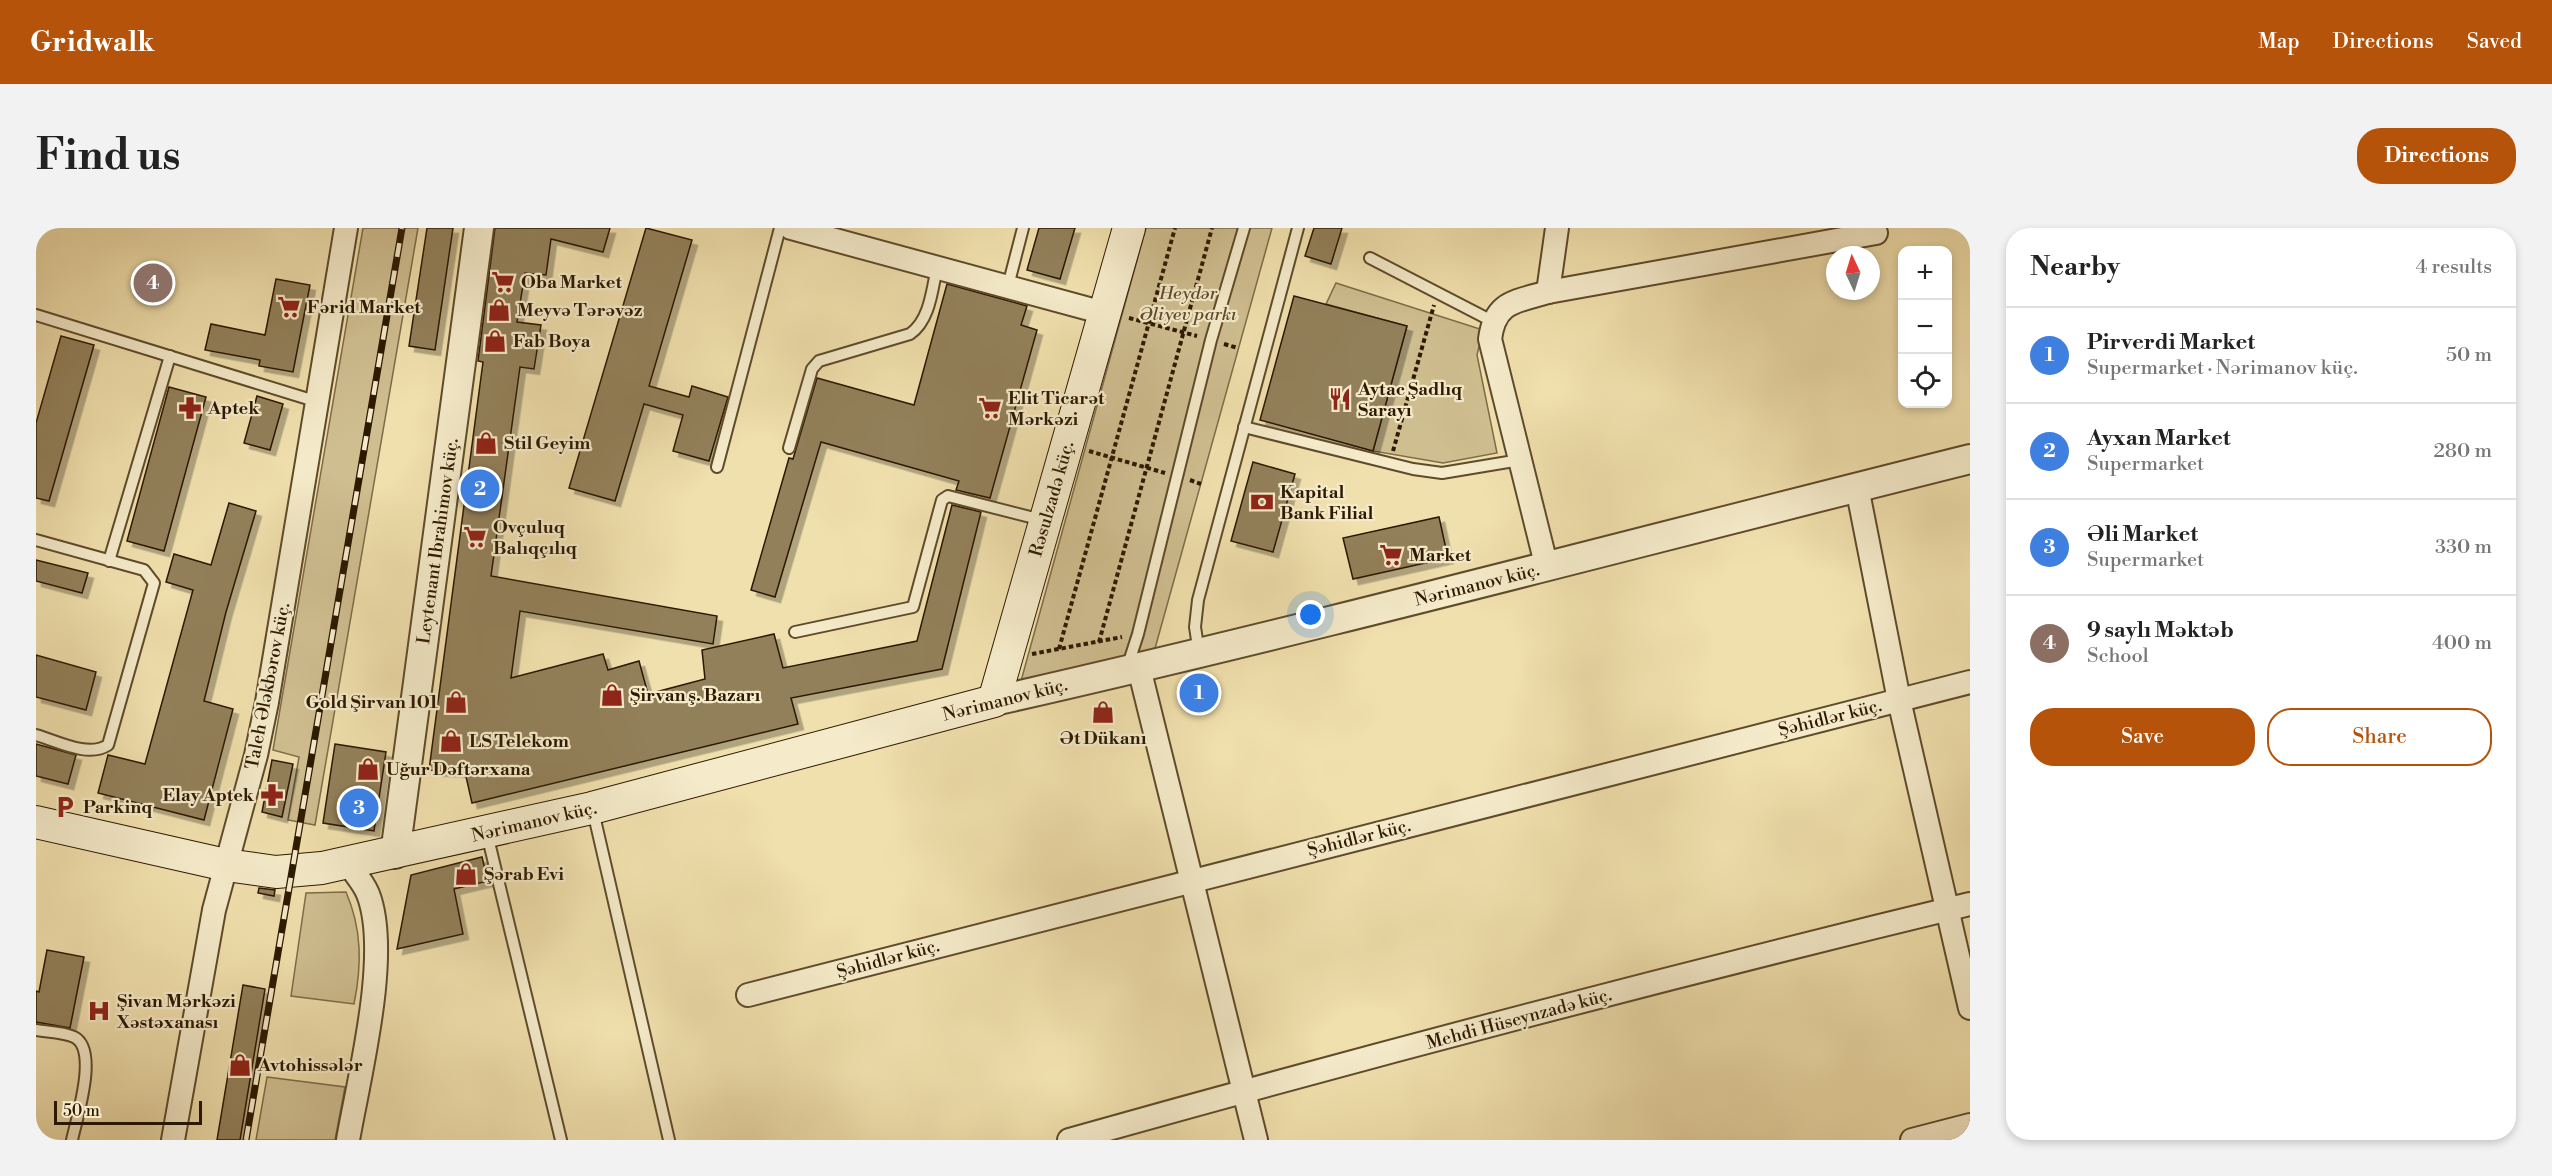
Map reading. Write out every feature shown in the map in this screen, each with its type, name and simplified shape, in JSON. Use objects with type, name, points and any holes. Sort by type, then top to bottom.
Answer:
[{"type":"main road","name":"Rəsulzadə küç.","points":[[994,701],[1046,521],[1113,314],[1129,228]]},
{"type":"main road","name":"Nərimanov küç.","points":[[36,822],[226,865],[293,872],[395,854],[592,808],[994,701]]},
{"type":"street","name":"Taleh Ələkbərov küç.","points":[[173,1140],[207,946],[256,755],[267,702],[346,228]]},
{"type":"street","name":"Leytenant Ibrahimov küç.","points":[[395,854],[479,228]]},
{"type":"street","points":[[790,228],[1113,314]]},
{"type":"street","points":[[1548,292],[1557,228]]},
{"type":"street","points":[[1547,568],[1490,339],[1492,321],[1503,306],[1548,292],[1876,233]]},
{"type":"street","name":"Nərimanov küç.","points":[[994,701],[1132,670],[1547,568],[1970,459]]},
{"type":"street","points":[[1857,487],[1899,700],[1970,1008]]},
{"type":"street","points":[[1132,670],[1192,880],[1256,1140]]},
{"type":"street","name":"Şəhidlər küç.","points":[[748,995],[1970,682]]},
{"type":"street","points":[[348,864],[368,893],[377,947],[368,1031],[348,1140]]},
{"type":"street","name":"Mehdi Hüseynzadə küç.","points":[[1069,1140],[1244,1091],[1970,904]]},
{"type":"street","points":[[1912,1140],[1970,1125]]},
{"type":"lane","points":[[717,467],[780,228]]},
{"type":"lane","points":[[1008,286],[1023,228]]},
{"type":"lane","points":[[1132,670],[1138,634],[1211,340],[1244,228]]},
{"type":"lane","points":[[1199,653],[1195,627],[1198,600],[1298,228]]},
{"type":"lane","points":[[1370,258],[1492,321]]},
{"type":"lane","points":[[789,448],[812,369],[819,361],[910,334],[918,328],[924,320],[938,267]]},
{"type":"lane","points":[[36,315],[318,402]]},
{"type":"lane","points":[[109,561],[170,356]]},
{"type":"lane","points":[[1244,428],[1390,463],[1442,472],[1520,460]]},
{"type":"lane","points":[[795,632],[913,607],[942,500],[948,496],[1046,521]]},
{"type":"lane","points":[[36,540],[144,570],[154,583],[108,745],[100,750],[89,751],[36,735]]},
{"type":"lane","points":[[592,808],[669,1140]]},
{"type":"lane","points":[[486,833],[561,1140]]},
{"type":"lane","points":[[36,1030],[74,1037],[85,1047],[87,1064],[72,1140]]},
{"type":"path","points":[[1059,649],[1175,228]]},
{"type":"path","points":[[1099,642],[1212,228]]},
{"type":"path","points":[[1390,463],[1438,293]]},
{"type":"path","points":[[1113,314],[1238,348]]},
{"type":"path","points":[[1085,450],[1201,484]]},
{"type":"path","points":[[1029,655],[1138,634]]},
{"type":"green space","points":[[363,228],[418,228],[315,825],[288,820],[299,757],[273,750]]},
{"type":"green space","name":"Heydər Əliyev parkı","points":[[1146,228],[1272,228],[1154,652],[1021,681]]},
{"type":"green space","points":[[1336,283],[1483,330],[1477,355],[1497,453],[1443,463],[1373,451],[1407,326],[1326,304]]},
{"type":"green space","points":[[346,892],[355,920],[359,947],[354,1004],[291,996],[306,893]]},
{"type":"green space","points":[[267,1077],[345,1087],[335,1140],[256,1140]]},
{"type":"building","points":[[427,228],[453,228],[435,350],[409,346]]},
{"type":"building","points":[[495,228],[610,228],[603,252],[551,239],[546,275],[525,273],[517,322],[541,325],[534,369],[520,367],[491,576],[717,616],[713,644],[520,611],[511,678],[603,654],[608,670],[639,661],[648,694],[705,679],[702,650],[774,634],[783,668],[917,641],[952,505],[981,512],[942,669],[791,698],[798,724],[472,803],[465,772],[429,770],[483,362],[478,361]]},
{"type":"building","points":[[646,228],[692,240],[649,386],[689,397],[692,386],[728,397],[709,461],[673,451],[683,415],[644,404],[615,501],[569,488]]},
{"type":"building","points":[[1039,228],[1075,228],[1060,279],[1027,270]]},
{"type":"building","points":[[1314,228],[1342,228],[1331,264],[1305,256]]},
{"type":"building","points":[[276,279],[310,285],[293,372],[259,366],[260,360],[205,350],[211,324],[265,335]]},
{"type":"building","points":[[947,284],[1027,306],[1021,325],[1037,330],[990,498],[956,490],[959,481],[821,442],[775,597],[751,590],[789,458],[793,459],[817,378],[914,405]]},
{"type":"building","points":[[1294,296],[1407,326],[1373,451],[1260,420]]},
{"type":"building","points":[[61,336],[94,345],[49,501],[36,498],[36,423]]},
{"type":"building","points":[[169,387],[206,397],[164,551],[127,541]]},
{"type":"building","points":[[257,396],[283,404],[270,450],[244,443]]},
{"type":"building","points":[[1253,462],[1295,474],[1273,552],[1231,541]]},
{"type":"building","points":[[229,503],[256,511],[226,612],[204,701],[233,709],[204,820],[98,793],[108,755],[145,764],[193,590],[166,582],[174,554],[211,565]]},
{"type":"building","points":[[1439,517],[1448,558],[1353,579],[1343,538]]},
{"type":"building","points":[[36,560],[88,573],[82,593],[36,581]]},
{"type":"building","points":[[36,655],[96,672],[86,710],[36,697]]},
{"type":"building","points":[[36,744],[76,755],[68,784],[36,776]]},
{"type":"building","points":[[335,744],[386,752],[374,831],[323,823]]},
{"type":"building","points":[[272,760],[293,764],[282,817],[262,812]]},
{"type":"building","points":[[482,857],[488,881],[454,889],[463,934],[397,949],[411,875]]},
{"type":"building","points":[[259,888],[275,890],[274,896],[258,893]]},
{"type":"building","points":[[47,950],[84,957],[70,1028],[36,1022],[36,991],[39,992]]},
{"type":"building","points":[[243,985],[265,989],[240,1140],[217,1140]]},
{"type":"railway","points":[[246,1140],[402,228]]},
{"type":"place","name":"Oba Market","points":[[503,282]]},
{"type":"place","name":"9 saylı Məktəb","points":[[153,283]]},
{"type":"place","name":"Fərid Market","points":[[289,307]]},
{"type":"place","name":"Meyvə Tərəvəz","points":[[499,310]]},
{"type":"place","name":"Fab Boya","points":[[495,341]]},
{"type":"place","name":"Aytac Şadlıq Sarayı","points":[[1340,399]]},
{"type":"place","name":"Aptek","points":[[190,408]]},
{"type":"place","name":"Elit Ticarət Mərkəzi","points":[[990,408]]},
{"type":"place","name":"Stil Geyim","points":[[486,443]]},
{"type":"place","name":"Ayxan Market","points":[[480,489]]},
{"type":"place","name":"Kapital Bank Filial","points":[[1262,502]]},
{"type":"place","name":"Ovçuluq Balıqçılıq","points":[[475,537]]},
{"type":"place","name":"Market","points":[[1391,555]]},
{"type":"place","name":"Pirverdi Market","points":[[1199,693]]},
{"type":"place","name":"Şirvan ş. Bazarı","points":[[612,695]]},
{"type":"place","name":"Gold Şirvan 101","points":[[456,702]]},
{"type":"place","name":"Ət Dükanı","points":[[1103,712]]},
{"type":"place","name":"LS Telekom","points":[[451,741]]},
{"type":"place","name":"Uğur Dəftərxana","points":[[368,769]]},
{"type":"place","name":"Elay Aptek","points":[[272,795]]},
{"type":"place","name":"Parkinq","points":[[65,807]]},
{"type":"place","name":"Əli Market","points":[[359,808]]},
{"type":"place","name":"Şərab Evi","points":[[466,874]]},
{"type":"place","name":"Şivan Mərkəzi Xəstəxanası","points":[[99,1011]]},
{"type":"place","name":"Avtohissələr","points":[[240,1065]]}]
